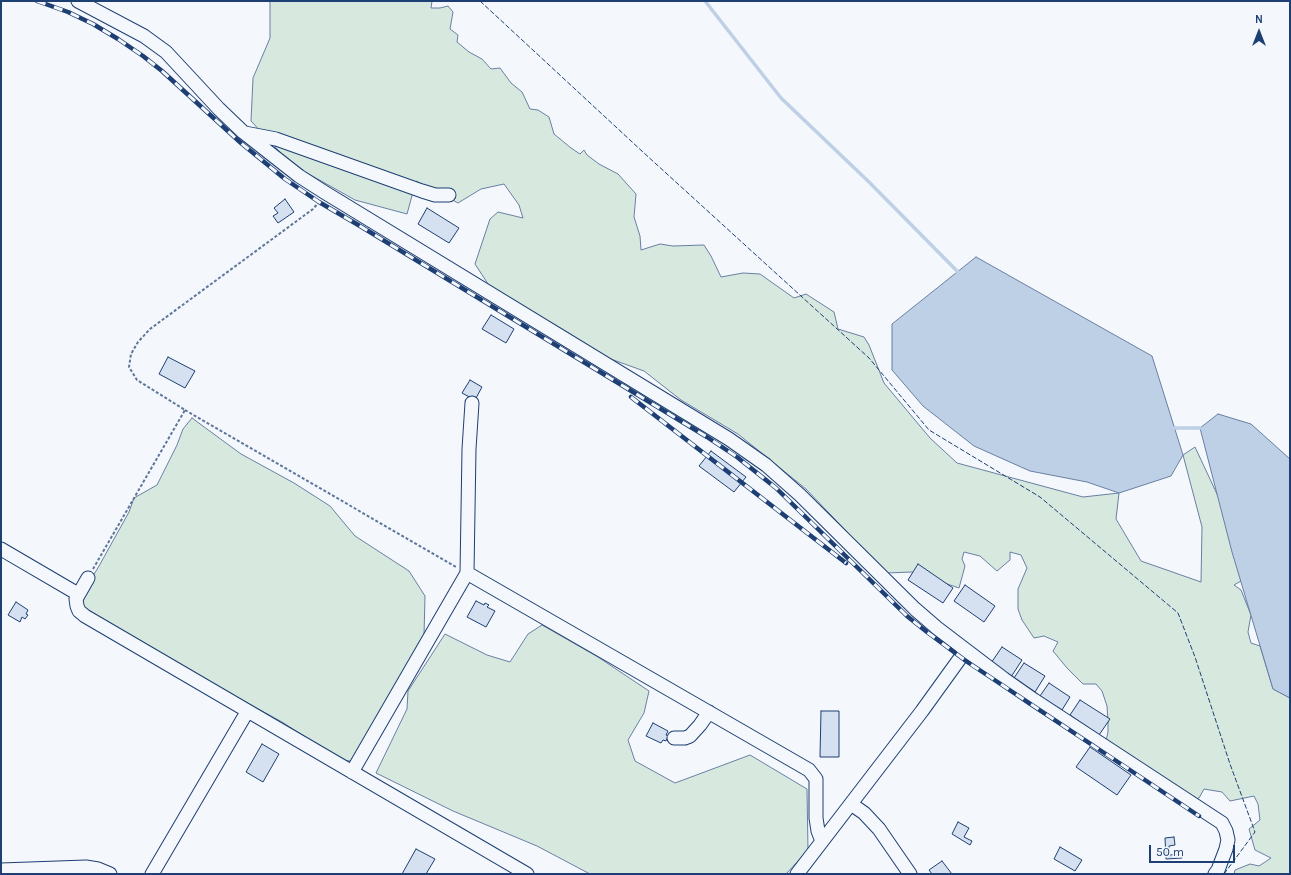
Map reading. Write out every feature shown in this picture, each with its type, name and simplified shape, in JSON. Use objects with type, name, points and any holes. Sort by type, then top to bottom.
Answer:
[{"type":"lane","points":[[78,1],[144,36],[166,52],[219,109],[243,132],[299,176],[730,439],[766,465],[800,495],[915,609],[966,650],[1034,700],[1222,823],[1228,840],[1226,850],[1215,874]]},
{"type":"lane","points":[[243,132],[276,139],[435,195],[449,195]]},
{"type":"lane","points":[[352,772],[467,573],[469,449],[472,403]]},
{"type":"lane","points":[[1,549],[78,594]]},
{"type":"lane","points":[[467,573],[493,595],[709,712],[809,770],[816,779],[817,825],[822,841]]},
{"type":"lane","points":[[88,578],[76,599],[79,611],[85,616],[526,874]]},
{"type":"lane","points":[[798,874],[966,650]]},
{"type":"lane","points":[[152,874],[247,712]]},
{"type":"lane","points":[[674,738],[685,738],[690,736],[709,712]]},
{"type":"lane","points":[[852,804],[864,813],[879,829],[910,874]]},
{"type":"lane","points":[[1,870],[86,867],[98,869],[110,874]]},
{"type":"path","points":[[324,192],[322,198],[313,209],[150,330],[138,342],[131,354],[129,367],[137,380],[185,410],[467,573]]},
{"type":"path","points":[[88,578],[185,410]]},
{"type":"shaded area","points":[[270,1],[432,1],[431,8],[448,6],[453,12],[450,29],[458,35],[457,42],[469,52],[482,59],[491,69],[500,68],[511,83],[522,92],[530,109],[538,110],[549,117],[554,134],[580,154],[584,150],[587,155],[599,164],[618,174],[636,194],[634,217],[640,236],[641,250],[660,244],[673,246],[704,245],[721,277],[743,273],[760,274],[794,298],[806,294],[834,312],[838,329],[864,337],[869,345],[884,383],[930,438],[957,463],[1083,497],[1119,493],[1116,519],[1141,561],[1201,582],[1202,527],[1183,455],[1195,447],[1239,541],[1241,581],[1234,585],[1241,590],[1251,615],[1248,632],[1251,643],[1260,646],[1273,689],[1290,698],[1290,874],[1234,874],[1235,870],[1250,864],[1259,866],[1271,858],[1255,850],[1249,829],[1260,820],[1258,804],[1254,796],[1230,801],[1222,792],[1204,789],[1199,798],[1196,799],[1106,741],[1108,732],[1107,706],[1102,691],[1096,684],[1083,684],[1067,668],[1053,651],[1058,642],[1044,636],[1034,638],[1022,620],[1018,609],[1018,589],[1027,568],[1021,555],[1010,552],[1010,560],[997,571],[980,556],[964,552],[962,559],[965,566],[959,588],[912,572],[886,573],[806,489],[738,434],[681,400],[644,371],[608,358],[490,287],[475,264],[490,219],[498,212],[523,218],[519,205],[504,184],[481,189],[458,203],[416,181],[407,214],[355,200],[291,164],[251,121],[253,78],[270,38]]},
{"type":"shaded area","points":[[192,418],[241,454],[294,483],[330,506],[355,536],[409,571],[425,596],[424,636],[351,761],[341,760],[282,722],[203,679],[100,619],[81,606],[78,593],[90,581],[99,566],[129,512],[134,498],[157,485],[177,445],[183,429]]},
{"type":"shaded area","points":[[542,625],[598,657],[649,691],[644,713],[628,740],[635,761],[675,783],[750,755],[807,789],[808,850],[786,874],[590,874],[537,846],[453,811],[376,773],[407,709],[408,691],[445,634],[487,655],[510,662],[528,634]]},
{"type":"water","points":[[976,257],[1152,356],[1183,455],[1171,476],[1119,493],[1087,482],[1030,471],[974,446],[923,406],[892,370],[892,324]]},
{"type":"water","points":[[1218,414],[1251,424],[1290,459],[1290,698],[1273,689],[1232,552],[1200,428]]},
{"type":"building","points":[[285,199],[294,212],[278,223],[273,216],[278,213],[274,208]]},
{"type":"building","points":[[427,208],[459,228],[449,243],[418,224]]},
{"type":"building","points":[[491,315],[514,329],[506,343],[482,329]]},
{"type":"building","points":[[168,357],[195,371],[185,388],[159,374]]},
{"type":"building","points":[[470,380],[482,387],[475,400],[462,393]]},
{"type":"building","points":[[711,451],[746,477],[734,492],[699,466]]},
{"type":"building","points":[[918,564],[953,588],[943,603],[908,580]]},
{"type":"building","points":[[965,585],[995,606],[984,622],[954,601]]},
{"type":"building","points":[[476,601],[484,605],[485,603],[489,605],[487,607],[495,611],[486,627],[467,617]]},
{"type":"building","points":[[16,602],[28,610],[26,614],[28,615],[25,619],[22,617],[20,622],[8,615]]},
{"type":"building","points":[[1002,647],[1022,660],[1011,677],[991,663]]},
{"type":"building","points":[[1024,663],[1045,676],[1035,692],[1014,678]]},
{"type":"building","points":[[1049,683],[1070,697],[1062,710],[1040,696]]},
{"type":"building","points":[[1080,700],[1110,719],[1099,735],[1070,715]]},
{"type":"building","points":[[821,711],[839,711],[839,757],[820,757]]},
{"type":"building","points":[[653,723],[668,731],[666,741],[663,740],[661,743],[646,736]]},
{"type":"building","points":[[262,744],[279,754],[263,782],[246,772]]},
{"type":"building","points":[[1090,747],[1131,775],[1117,795],[1076,767]]},
{"type":"building","points":[[958,822],[969,828],[964,837],[972,841],[970,845],[952,834]]},
{"type":"building","points":[[1174,837],[1175,845],[1169,846],[1169,855],[1182,854],[1182,858],[1166,859],[1165,838]]},
{"type":"building","points":[[1060,847],[1082,860],[1075,871],[1054,859]]},
{"type":"building","points":[[416,849],[435,859],[426,874],[402,874]]},
{"type":"building","points":[[942,861],[952,874],[932,874],[929,870]]},
{"type":"waterway","points":[[705,1],[781,98],[868,181],[958,272]]},
{"type":"waterway","points":[[1174,428],[1200,428]]},
{"type":"railway","points":[[37,1],[68,12],[93,24],[143,56],[162,71],[241,143],[285,179],[319,202],[707,437],[737,457],[776,488],[907,616],[927,632],[966,661],[1199,816]]},
{"type":"railway","points":[[631,397],[846,563]]},
{"type":"fence","points":[[480,1],[869,358],[929,430],[1040,497],[1178,613],[1195,657],[1230,764],[1255,832],[1224,874]]}]
